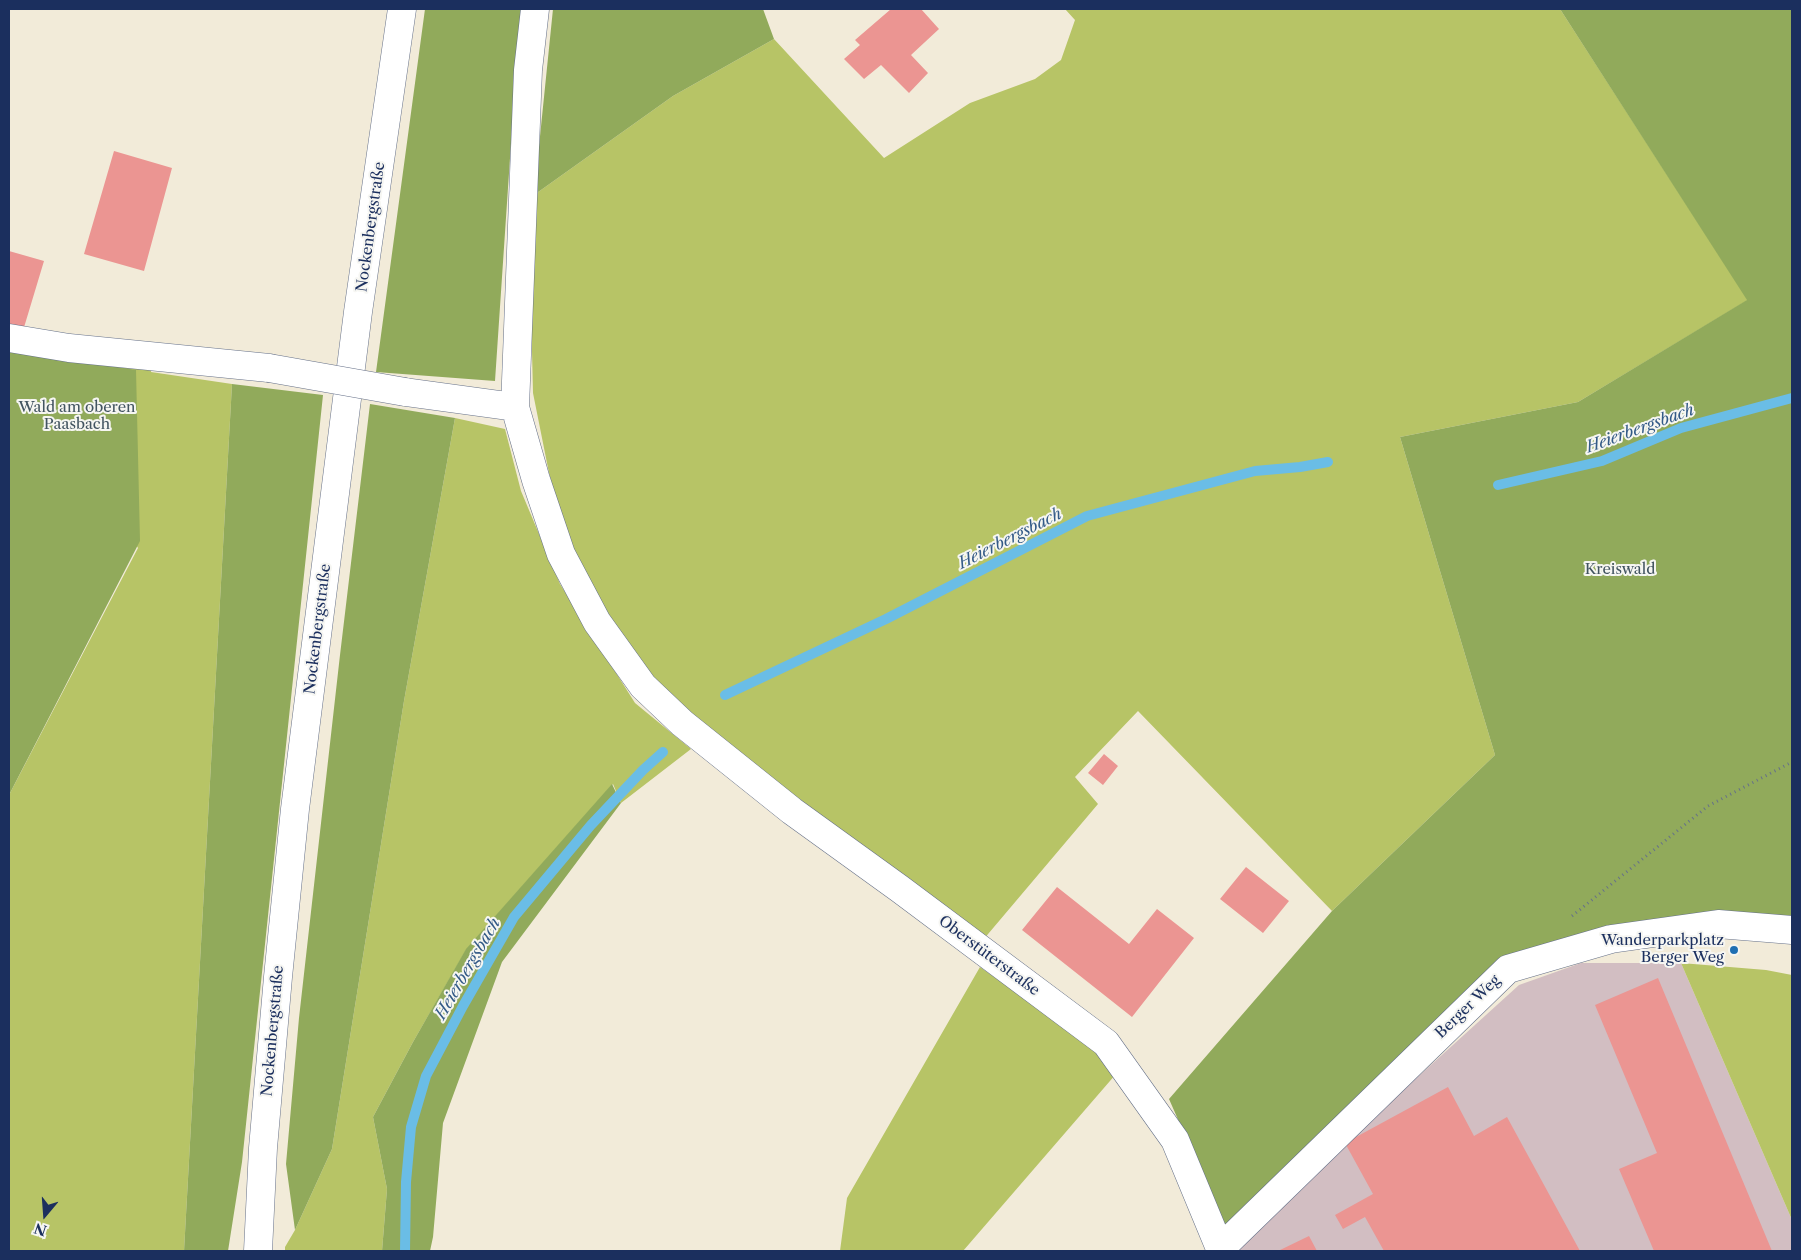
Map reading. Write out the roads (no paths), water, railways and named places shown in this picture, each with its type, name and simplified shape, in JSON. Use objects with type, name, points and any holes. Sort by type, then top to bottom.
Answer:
[{"type":"street","name":"Nockenbergstraße","points":[[258,1251],[263,1148],[295,809],[358,312],[402,9]]},
{"type":"street","points":[[9,338],[69,348],[270,368],[405,392],[515,407],[528,70],[535,9]]},
{"type":"street","name":"Oberstüterstraße","points":[[515,407],[536,480],[561,554],[597,622],[643,686],[682,723],[792,811],[1106,1043],[1175,1140],[1220,1250]]},
{"type":"street","name":"Berger Weg","points":[[1220,1250],[1508,968],[1611,939],[1718,924],[1792,930]]},
{"type":"waterway","name":"Heierbergsbach","points":[[1498,485],[1602,461],[1681,428],[1792,398]]},
{"type":"waterway","name":"Heierbergsbach","points":[[725,695],[886,619],[1087,516],[1255,471],[1300,467],[1328,462]]},
{"type":"waterway","name":"Heierbergsbach","points":[[405,1251],[406,1182],[411,1127],[426,1076],[463,1006],[514,917],[591,825],[643,770],[663,752]]},
{"type":"place","name":"Wanderparkplatz Berger Weg","points":[[1734,950]]},
{"type":"park label","name":"Wald am oberen Paasbach","points":[[77,416]]},
{"type":"park label","name":"Kreiswald","points":[[1620,570]]}]
